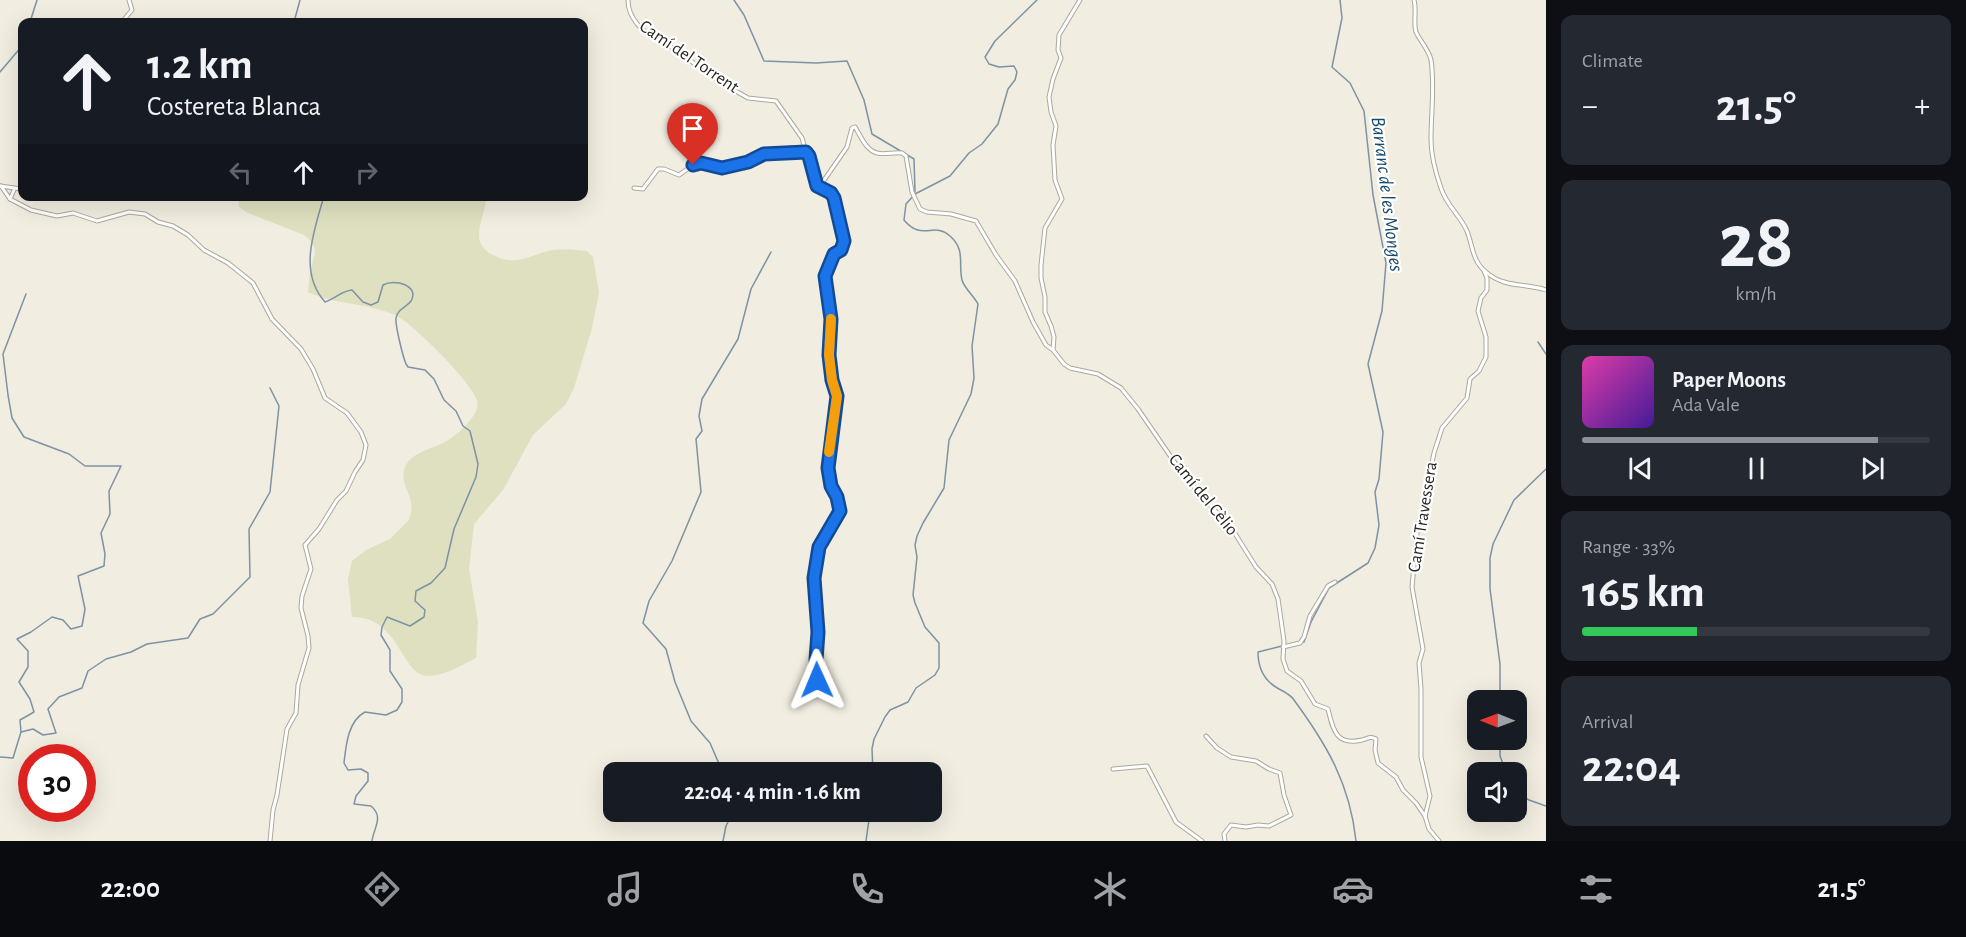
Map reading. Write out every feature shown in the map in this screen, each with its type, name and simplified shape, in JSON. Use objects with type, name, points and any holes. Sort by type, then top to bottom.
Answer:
[{"type":"street","points":[[125,18],[132,10],[129,0]]},
{"type":"street","name":"Camí del Torrent","points":[[628,0],[631,14],[640,28],[651,36],[659,38],[720,82],[748,98],[776,101],[801,138],[806,152]]},
{"type":"street","points":[[1053,350],[1054,337],[1050,323],[1045,316],[1045,297],[1041,278],[1045,228],[1062,199],[1055,180],[1053,145],[1056,126],[1049,97],[1061,58],[1058,50],[1059,35],[1080,0]]},
{"type":"street","points":[[1414,0],[1415,30],[1431,59],[1433,113],[1431,141],[1441,188],[1448,204],[1468,232],[1473,256],[1485,271],[1506,284],[1546,290]]},
{"type":"street","name":"Camí del Cèlio","points":[[820,186],[847,147],[852,128],[855,127],[862,141],[876,153],[902,153],[906,156],[912,192],[920,209],[976,221],[996,255],[1016,281],[1030,316],[1046,345],[1070,368],[1098,374],[1121,388],[1182,472],[1234,532],[1256,567],[1272,584],[1278,599],[1283,659],[1287,671],[1301,681],[1316,704],[1328,709],[1336,734],[1342,739],[1349,742],[1372,737],[1376,739],[1375,750],[1378,763],[1396,777],[1403,790],[1425,816],[1429,829],[1439,841]]},
{"type":"street","points":[[634,188],[643,189],[658,169],[679,175],[701,163],[722,168],[748,162],[764,154],[806,152],[817,186],[831,193],[834,198],[844,241],[841,250],[834,254],[830,261],[825,276],[831,325],[829,355],[832,380],[837,396],[828,468],[831,486],[837,497],[840,511],[819,547],[814,578],[818,632],[817,680]]},
{"type":"street","points":[[0,186],[18,190]]},
{"type":"street","points":[[0,186],[10,199],[31,210],[57,216],[72,213],[98,221],[129,212],[145,214],[160,223],[173,226],[204,250],[228,263],[253,283],[272,318],[301,349],[313,369],[325,398],[347,413],[363,436],[366,447],[362,462],[346,491],[337,500],[320,529],[305,545],[311,569],[301,598],[301,608],[309,648],[298,685],[296,713],[287,729],[270,841]]},
{"type":"street","points":[[10,199],[14,190]]},
{"type":"street","name":"Camí Travessera","points":[[1425,816],[1430,796],[1421,757],[1419,663],[1423,649],[1412,587],[1417,533],[1434,453],[1442,428],[1467,398],[1470,379],[1479,371],[1486,357],[1486,337],[1478,311],[1481,298],[1487,290],[1485,271]]},
{"type":"street","points":[[1283,647],[1300,643],[1310,616],[1328,586],[1335,582]]},
{"type":"street","points":[[1206,736],[1217,748],[1231,757],[1256,761],[1269,769],[1280,772],[1284,795],[1291,812],[1291,815],[1273,826],[1231,825],[1224,834],[1225,841]]},
{"type":"street","points":[[1113,769],[1147,766],[1176,822],[1202,841]]},
{"type":"green space","points":[[238,201],[486,201],[479,238],[484,248],[493,255],[505,260],[517,260],[549,251],[566,250],[587,251],[593,257],[599,293],[592,328],[574,388],[566,404],[533,435],[503,490],[474,524],[469,569],[478,622],[476,658],[453,670],[434,676],[419,673],[411,667],[390,635],[380,626],[368,619],[352,617],[348,579],[352,561],[366,550],[390,539],[409,520],[411,502],[404,479],[406,465],[414,456],[443,443],[464,427],[476,411],[476,398],[463,379],[440,354],[405,321],[386,312],[308,292],[315,252],[310,240],[304,235],[246,212],[239,207]]},
{"type":"waterway","points":[[31,18],[37,0]]},
{"type":"waterway","points":[[295,18],[300,0]]},
{"type":"waterway","points":[[734,0],[744,15],[764,61],[816,63],[847,61],[864,100],[872,134],[914,159],[915,192]]},
{"type":"waterway","points":[[873,762],[874,739],[885,717],[890,710],[908,702],[916,688],[935,675],[939,668],[939,643],[925,627],[913,595],[917,557],[915,545],[923,523],[944,488],[949,440],[971,394],[974,378],[972,346],[978,304],[962,280],[960,252],[955,241],[944,232],[922,231],[910,226],[904,220],[906,204],[915,194],[950,176],[969,153],[982,144],[998,124],[1008,89],[1015,80],[1017,72],[1014,66],[999,67],[989,64],[985,57],[995,41],[1037,0]]},
{"type":"waterway","name":"Barranc de les Monges","points":[[1301,642],[1304,642],[1311,622],[1329,588],[1368,563],[1375,548],[1379,525],[1375,492],[1379,479],[1383,432],[1368,364],[1382,311],[1386,263],[1373,195],[1364,111],[1350,83],[1332,67],[1342,18],[1340,0]]},
{"type":"waterway","points":[[0,72],[18,51]]},
{"type":"waterway","points":[[323,201],[313,237],[310,265],[317,290],[325,302],[352,290],[363,302],[371,305],[378,302],[383,285],[388,283],[400,283],[412,291],[411,301],[398,312],[396,318],[406,364],[408,367],[425,370],[434,379],[444,400],[456,411],[463,426],[470,431],[478,464],[476,477],[454,529],[445,568],[431,583],[416,591],[415,601],[425,610],[424,617],[410,626],[387,617],[382,627],[381,635],[390,650],[390,671],[402,689],[402,702],[397,710],[386,715],[365,712],[355,721],[349,734],[344,763],[348,770],[361,769],[368,773],[368,781],[356,796],[354,804],[371,806],[377,814],[372,841]]},
{"type":"waterway","points":[[718,762],[710,743],[691,721],[675,682],[666,649],[643,623],[649,601],[672,561],[701,492],[696,439],[702,431],[699,416],[702,399],[738,339],[751,289],[771,252]]},
{"type":"waterway","points":[[0,757],[13,758],[21,732],[20,720],[34,712],[30,699],[19,682],[28,667],[28,651],[17,639],[52,617],[63,620],[71,629],[82,626],[85,609],[78,576],[104,566],[105,554],[101,533],[110,514],[109,491],[121,466],[85,466],[69,454],[24,437],[12,418],[3,354],[26,294]]},
{"type":"waterway","points":[[1538,342],[1546,354]]},
{"type":"waterway","points":[[21,732],[33,729],[43,735],[56,733],[48,709],[59,697],[82,688],[88,671],[106,659],[131,652],[147,644],[188,638],[200,619],[213,614],[250,577],[249,529],[270,492],[279,406],[270,388]]},
{"type":"waterway","points":[[1500,690],[1500,664],[1490,589],[1490,558],[1493,544],[1514,500],[1546,469]]},
{"type":"waterway","name":"Barranc de les Monges","points":[[1282,646],[1258,652],[1259,664],[1269,682],[1293,698],[1327,749],[1348,801],[1356,841]]},
{"type":"waterway","points":[[1500,750],[1502,762]]},
{"type":"waterway","points":[[1527,799],[1546,806]]},
{"type":"waterway","points":[[723,841],[728,822]]},
{"type":"waterway","points":[[866,841],[869,822]]},
{"type":"slow traffic","points":[[829,452],[837,396],[832,380],[829,355],[831,319]]},
{"type":"route","points":[[693,165],[701,163],[722,168],[748,162],[764,154],[806,152],[817,186],[831,193],[834,198],[844,245],[834,254],[825,276],[832,331],[829,355],[832,380],[837,396],[828,468],[831,486],[837,497],[840,511],[819,547],[814,578],[818,632],[817,680]]}]
